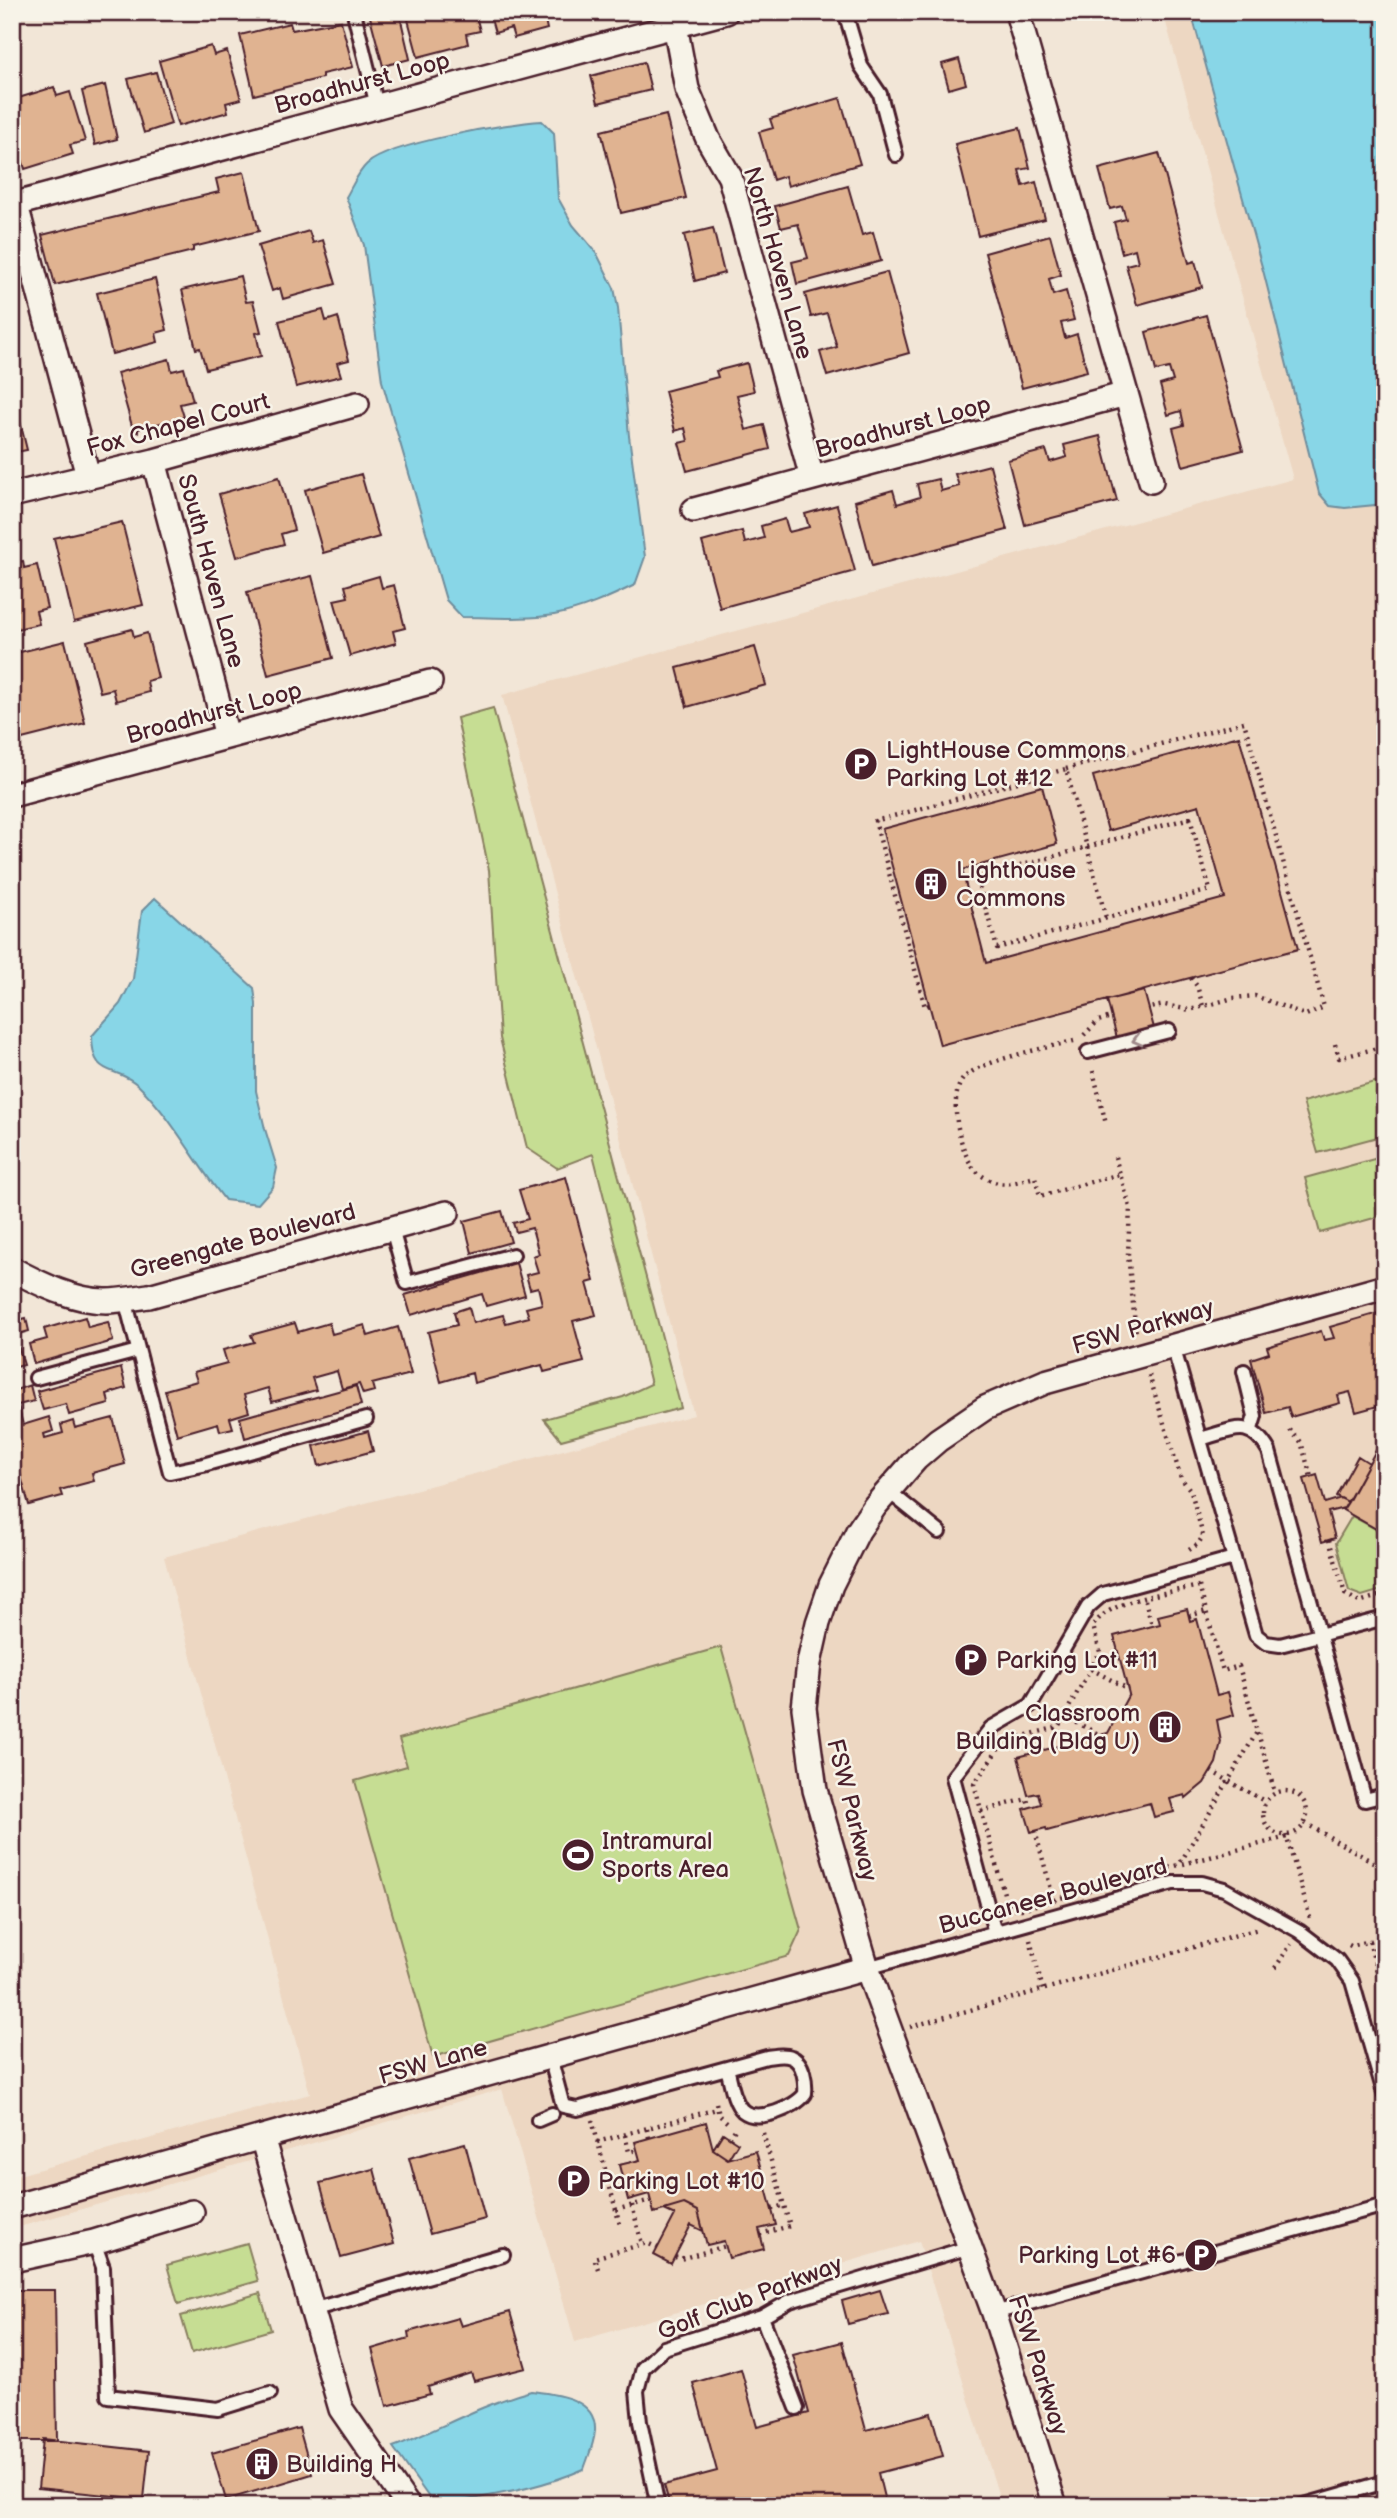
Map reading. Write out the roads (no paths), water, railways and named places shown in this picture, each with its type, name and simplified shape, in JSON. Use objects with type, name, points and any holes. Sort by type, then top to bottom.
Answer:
[{"type":"street","name":"Broadhurst Loop","points":[[14,205],[726,12]]},
{"type":"street","points":[[1017,12],[1151,481]]},
{"type":"street","name":"North Haven Lane","points":[[675,25],[687,89],[708,139],[730,177],[812,478]]},
{"type":"street","points":[[14,205],[88,476]]},
{"type":"street","name":"Broadhurst Loop","points":[[694,510],[1126,394]]},
{"type":"street","name":"Fox Chapel Court","points":[[12,495],[154,461],[357,404]]},
{"type":"street","name":"South Haven Lane","points":[[154,461],[228,736]]},
{"type":"street","name":"Broadhurst Loop","points":[[12,795],[430,682]]},
{"type":"street","name":"Greengate Boulevard","points":[[12,1269],[34,1281],[70,1294],[105,1301],[149,1296],[447,1213]]},
{"type":"street","name":"FSW Parkway","points":[[1055,2506],[995,2314],[867,1968],[815,1790],[804,1708],[809,1663],[818,1623],[831,1585],[858,1531],[887,1490],[938,1440],[985,1408],[1045,1382],[1385,1287]]},
{"type":"street","name":"FSW Lane","points":[[12,2207],[867,1968]]},
{"type":"street","points":[[262,2137],[341,2409],[408,2506]]},
{"type":"street","points":[[12,2260],[94,2242],[192,2212]]},
{"type":"lane","points":[[845,12],[861,66],[880,94],[896,155]]},
{"type":"lane","points":[[355,17],[377,106]]},
{"type":"lane","points":[[1088,1052],[1169,1031]]},
{"type":"lane","points":[[392,1229],[407,1283],[513,1255]]},
{"type":"lane","points":[[125,1299],[170,1472],[204,1465],[366,1419]]},
{"type":"lane","points":[[1173,1346],[1256,1635],[1266,1643],[1280,1645],[1385,1618]]},
{"type":"lane","points":[[36,1378],[138,1351]]},
{"type":"lane","points":[[1244,1371],[1255,1416],[1251,1429]]},
{"type":"lane","points":[[1200,1439],[1238,1429],[1251,1429],[1261,1437],[1269,1451],[1365,1800],[1385,1795]]},
{"type":"lane","points":[[887,1490],[939,1532]]},
{"type":"lane","points":[[995,1933],[953,1777],[990,1728],[1031,1704],[1088,1607],[1103,1594],[1234,1558]]},
{"type":"lane","name":"Buccaneer Boulevard","points":[[867,1968],[1173,1883],[1202,1883],[1224,1889],[1300,1931],[1337,1960],[1352,1981],[1385,2096]]},
{"type":"lane","points":[[550,2057],[563,2106],[577,2109],[767,2057],[788,2055],[795,2058],[800,2066],[806,2085],[805,2094],[792,2107],[753,2116],[743,2111],[736,2100],[727,2068]]},
{"type":"lane","points":[[538,2120],[552,2114]]},
{"type":"lane","points":[[995,2314],[1385,2205]]},
{"type":"lane","points":[[94,2242],[103,2267],[108,2396],[219,2409],[270,2393]]},
{"type":"lane","name":"Golf Club Parkway","points":[[658,2506],[636,2391],[643,2368],[664,2348],[762,2317],[790,2301],[970,2247]]},
{"type":"lane","points":[[312,2310],[503,2255]]},
{"type":"lane","points":[[762,2317],[797,2409]]},
{"type":"lane","points":[[1301,2506],[1385,2482]]},
{"type":"water","points":[[1191,12],[1385,12],[1385,504],[1345,508],[1330,506],[1319,493],[1264,274]]},
{"type":"water","points":[[542,121],[554,133],[558,198],[573,225],[596,252],[614,288],[645,557],[635,585],[575,610],[531,617],[462,617],[446,600],[382,381],[364,245],[346,197],[364,167],[380,156],[450,135]]},
{"type":"water","points":[[155,898],[254,988],[256,1091],[277,1168],[273,1187],[258,1204],[225,1200],[151,1099],[130,1079],[107,1069],[96,1059],[92,1036],[120,1004],[133,979],[142,911]]},
{"type":"water","points":[[531,2391],[562,2396],[589,2411],[594,2420],[595,2431],[584,2469],[530,2487],[435,2506],[393,2447],[495,2403]]},
{"type":"place","name":"LightHouse Commons Parking Lot #12","points":[[861,764]]},
{"type":"place","name":"Lighthouse Commons","points":[[931,884]]},
{"type":"place","name":"Parking Lot #11","points":[[971,1660]]},
{"type":"place","name":"Classroom Building (Bldg U)","points":[[1165,1727]]},
{"type":"place","name":"Intramural Sports Area","points":[[578,1855]]},
{"type":"place","name":"Parking Lot #10","points":[[574,2181]]},
{"type":"place","name":"Parking Lot #6","points":[[1201,2255]]},
{"type":"place","name":"Building H","points":[[262,2464]]}]
